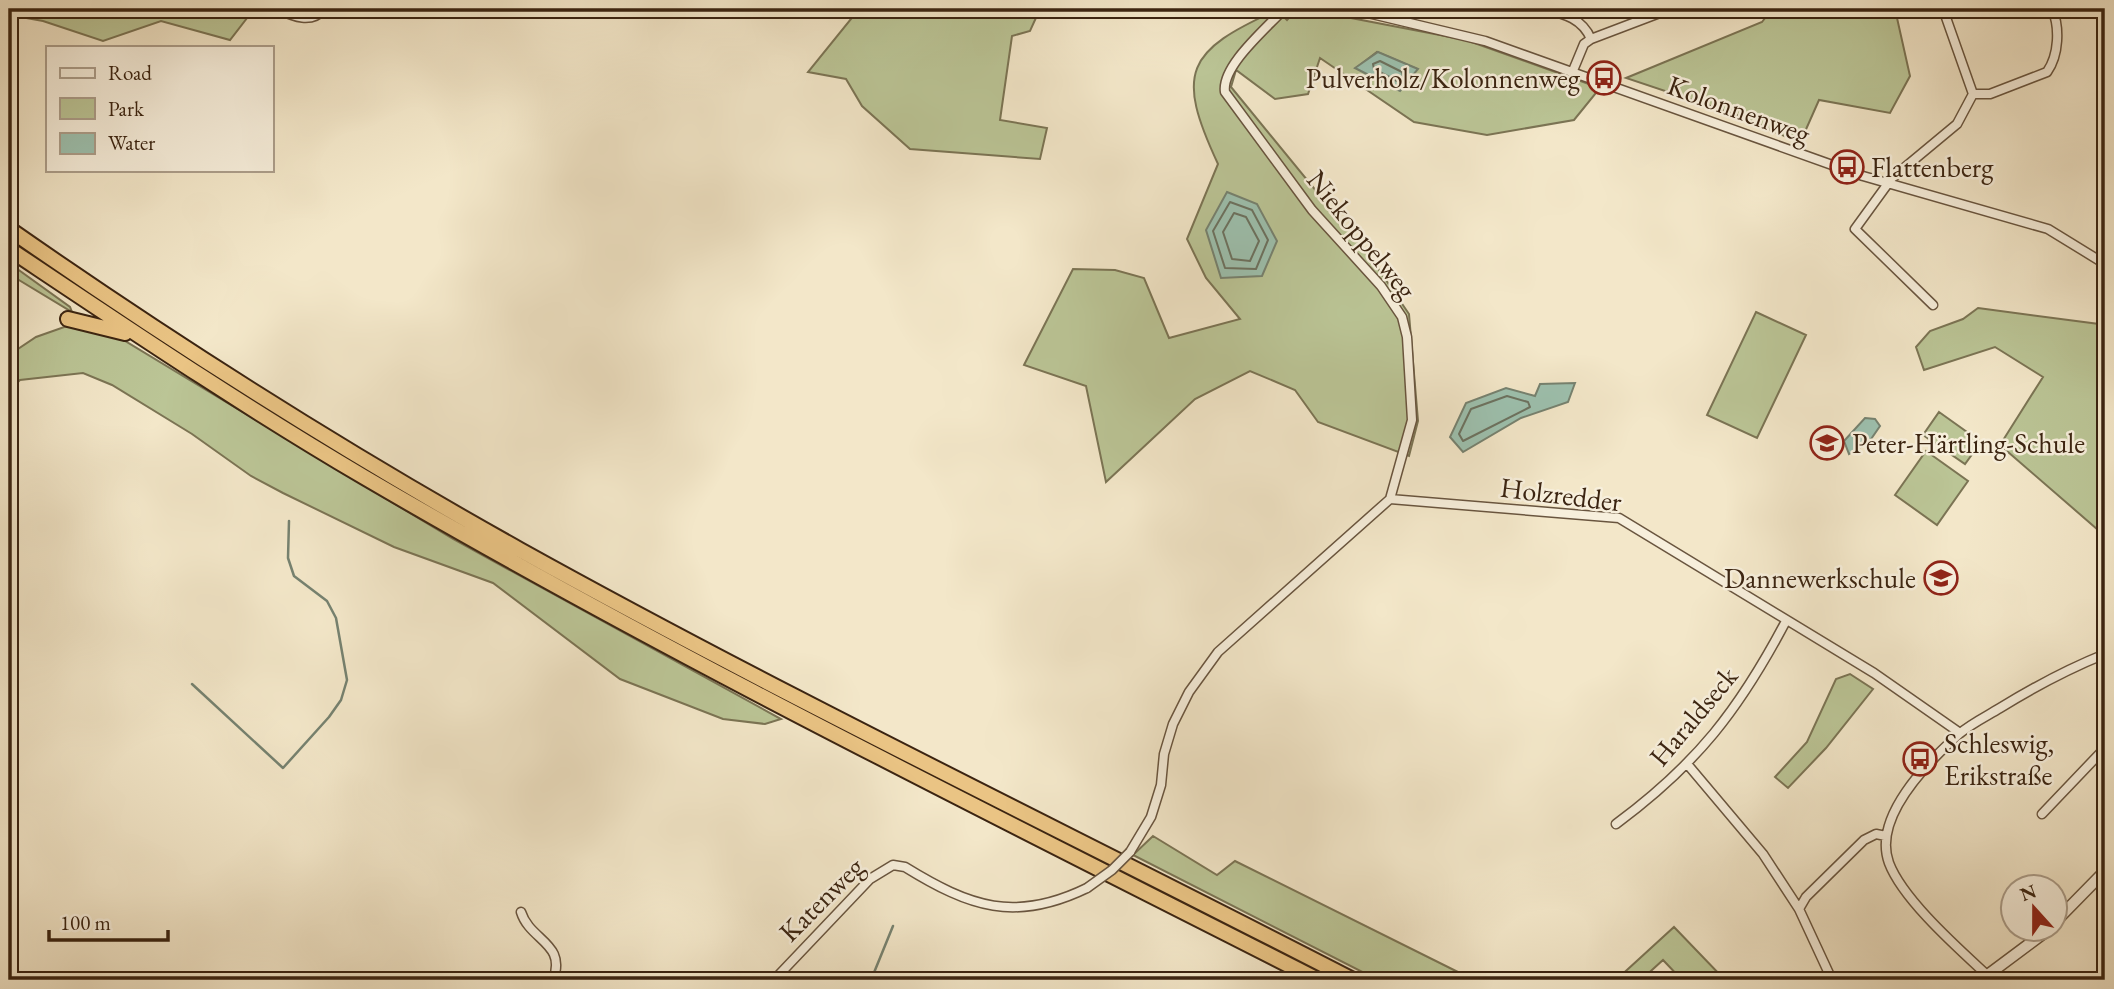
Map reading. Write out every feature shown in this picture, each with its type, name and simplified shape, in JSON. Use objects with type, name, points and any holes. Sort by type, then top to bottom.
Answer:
[{"type":"highway","points":[[9,229],[107,297],[256,394],[518,549],[818,708],[1353,980]]},
{"type":"highway","points":[[9,249],[146,341],[362,476],[677,652],[1318,980]]},
{"type":"highway","points":[[68,319],[106,326],[146,341]]},
{"type":"street","points":[[278,9],[305,18],[316,17],[325,9]]},
{"type":"street","name":"Niekoppelweg","points":[[1284,9],[1228,71],[1225,92],[1312,210],[1381,286],[1402,317],[1407,337],[1412,420],[1390,499]]},
{"type":"street","name":"Kolonnenweg","points":[[1351,9],[1453,31],[1887,184],[2048,229],[2105,264]]},
{"type":"street","points":[[1544,9],[1565,14],[1581,24],[1591,39]]},
{"type":"street","points":[[1572,73],[1584,44],[1591,39],[1645,13],[1670,9]]},
{"type":"street","points":[[1933,305],[1855,229],[1887,184],[1957,124],[1973,94],[1943,9]]},
{"type":"street","points":[[1973,94],[1990,93],[2047,72],[2053,63],[2057,25],[2052,9]]},
{"type":"street","name":"Holzredder","points":[[1390,499],[1619,518],[1707,569],[1786,621],[1874,673],[1960,733]]},
{"type":"street","name":"Katenweg","points":[[774,980],[870,880],[893,865],[905,867],[976,904],[998,907],[1061,900],[1087,888],[1112,870],[1130,852],[1151,817],[1161,785],[1164,754],[1173,724],[1189,692],[1218,652],[1390,499]]},
{"type":"street","name":"Haraldseck","points":[[1616,824],[1688,765],[1740,701],[1786,621]]},
{"type":"street","points":[[2028,944],[1984,978],[1927,915],[1889,864],[1886,836],[1890,820],[1906,792],[1960,733],[2029,690],[2105,654]]},
{"type":"street","points":[[2042,814],[2105,748]]},
{"type":"street","points":[[1688,765],[1756,846],[1799,909],[1832,980]]},
{"type":"street","points":[[1799,909],[1806,897],[1864,840],[1876,834],[1886,836]]},
{"type":"street","points":[[2068,909],[2105,871]]},
{"type":"street","points":[[521,912],[523,920],[553,951],[557,960],[553,980]]},
{"type":"green space","points":[[9,9],[254,9],[230,40],[161,21],[103,41],[43,21],[9,15]]},
{"type":"green space","points":[[859,9],[1040,9],[1030,31],[1012,36],[1000,120],[1047,128],[1040,159],[910,149],[862,106],[846,79],[808,72]]},
{"type":"green space","points":[[1297,9],[1328,9],[1351,18],[1466,40],[1600,88],[1574,120],[1487,135],[1414,122],[1320,58],[1308,94],[1275,99],[1236,70],[1231,87],[1371,258],[1409,314],[1418,421],[1409,456],[1318,422],[1295,390],[1250,371],[1195,399],[1106,482],[1086,386],[1024,365],[1073,269],[1115,270],[1144,278],[1169,338],[1240,319],[1206,278],[1187,239],[1218,164],[1196,107],[1194,86],[1197,68],[1207,52],[1223,38],[1277,10],[1287,20]],"holes":[[[1377,52],[1417,69],[1400,90],[1356,68]]]},
{"type":"green space","points":[[1772,9],[1895,9],[1910,76],[1890,113],[1819,100],[1800,143],[1737,115],[1626,78],[1762,22]]},
{"type":"green space","points":[[9,263],[70,307],[72,312],[9,274]]},
{"type":"green space","points":[[1978,308],[2099,324],[2105,328],[2105,536],[2000,445],[2043,377],[1995,347],[1924,370],[1916,347],[1930,331],[1963,319]]},
{"type":"green space","points":[[1756,312],[1806,335],[1757,438],[1707,415]]},
{"type":"green space","points":[[67,326],[102,331],[125,341],[453,539],[781,719],[765,724],[723,719],[620,679],[493,583],[394,547],[283,493],[251,476],[192,434],[112,385],[83,373],[20,380],[9,391],[9,355],[36,337]]},
{"type":"green space","points":[[1939,412],[1981,442],[1965,464],[1923,435]]},
{"type":"green space","points":[[1926,451],[1968,481],[1937,525],[1895,495]]},
{"type":"green space","points":[[1850,674],[1873,689],[1826,748],[1788,788],[1775,777],[1807,742],[1836,679]]},
{"type":"green space","points":[[1153,836],[1217,875],[1235,861],[1474,980],[1378,980],[1133,855]]},
{"type":"green space","points":[[1674,927],[1725,980],[1682,980],[1663,960],[1641,980],[1616,980]]},
{"type":"water","points":[[1378,52],[1418,69],[1400,91],[1355,68]]},
{"type":"water","points":[[1227,192],[1257,204],[1277,241],[1262,276],[1221,278],[1206,230]]},
{"type":"water","points":[[1575,383],[1568,402],[1521,418],[1463,452],[1450,437],[1466,403],[1506,388],[1535,396],[1540,384]]},
{"type":"water","points":[[1865,418],[1875,419],[1880,426],[1869,442],[1849,454],[1844,441]]},
{"type":"waterway","points":[[192,684],[283,768],[341,700],[347,680],[336,618],[327,601],[294,576],[288,558],[289,521]]},
{"type":"waterway","points":[[871,980],[893,926]]},
{"type":"waterway","points":[[9,978],[14,980]]},
{"type":"place","name":"Pulverholz/Kolonnenweg","points":[[1604,78]]},
{"type":"place","name":"Flattenberg","points":[[1847,167]]},
{"type":"place","name":"Peter-Härtling-Schule","points":[[1827,443]]},
{"type":"place","name":"Dannewerkschule","points":[[1941,578]]},
{"type":"place","name":"Schleswig, Erikstraße","points":[[1920,759]]}]
